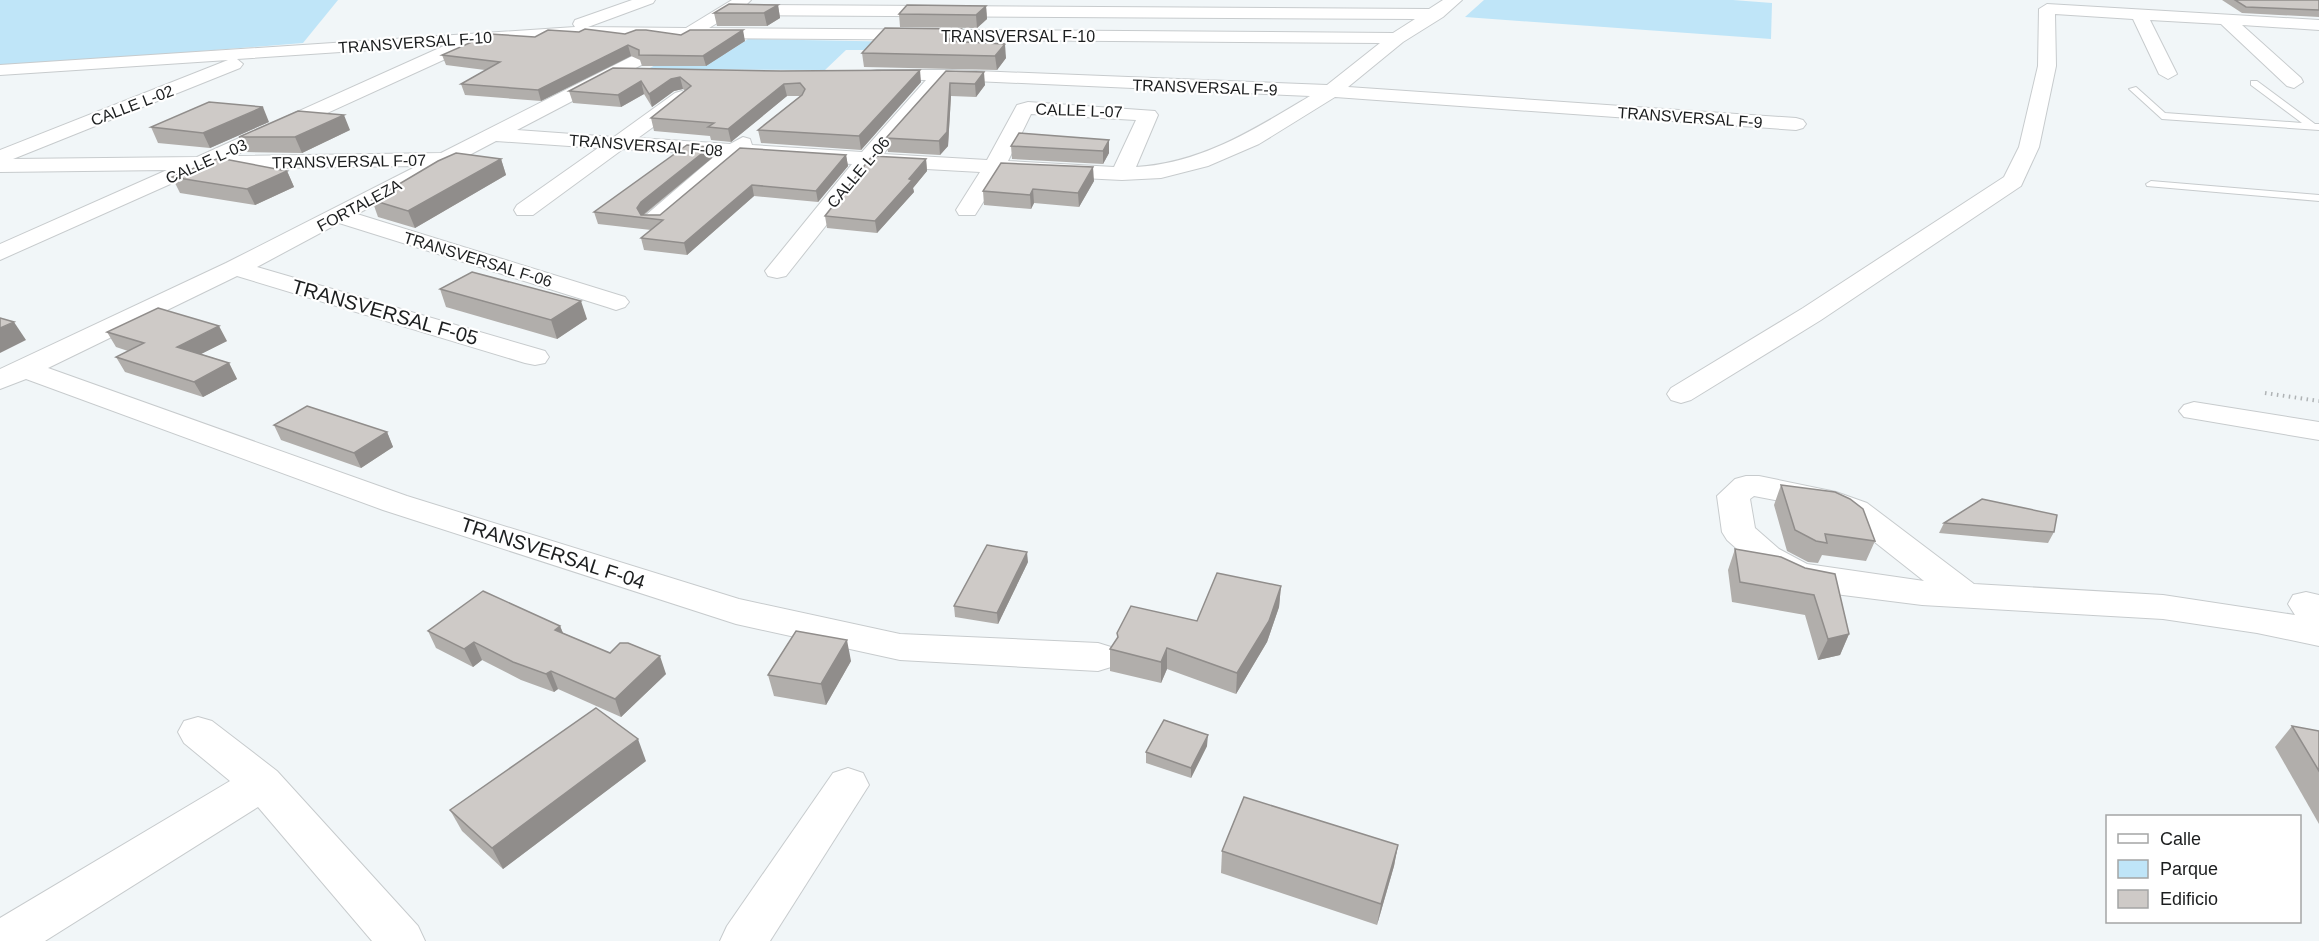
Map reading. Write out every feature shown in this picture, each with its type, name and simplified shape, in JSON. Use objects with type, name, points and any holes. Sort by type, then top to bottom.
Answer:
[{"type":"street","points":[[577,26],[647,0]]},
{"type":"street","name":"TRANSVERSAL F-08","points":[[494,135],[994,167],[1122,174],[1161,172],[1191,165],[1252,140],[1331,91],[1397,38],[1437,14],[1454,0]]},
{"type":"street","points":[[735,5],[1304,6],[1437,14]]},
{"type":"street","name":"FORTALEZA","points":[[13,374],[339,216],[690,32],[735,5]]},
{"type":"street","points":[[1681,394],[1831,302],[2013,181],[2029,147],[2047,66],[2047,9],[2319,25]]},
{"type":"street","points":[[2140,16],[2168,74]]},
{"type":"street","points":[[2227,21],[2294,82]]},
{"type":"street","name":"TRANSVERSAL F-10","points":[[0,70],[568,32],[984,37],[1397,38]]},
{"type":"street","name":"CALLE L-06","points":[[777,271],[867,159],[984,37]]},
{"type":"street","name":"CALLE L-03","points":[[0,253],[476,38]]},
{"type":"street","name":"CALLE L-02","points":[[0,157],[263,53]]},
{"type":"street","points":[[0,83],[45,67]]},
{"type":"street","points":[[613,73],[658,73]]},
{"type":"street","name":"TRANSVERSAL F-9","points":[[861,75],[947,75],[1331,91],[1796,124]]},
{"type":"street","points":[[525,210],[682,97]]},
{"type":"street","name":"CALLE L-07","points":[[967,210],[994,167],[1024,109],[1028,108],[1146,113],[1149,117],[1122,174]]},
{"type":"street","points":[[654,220],[760,130]]},
{"type":"street","name":"TRANSVERSAL F-07","points":[[0,166],[446,159]]},
{"type":"street","name":"TRANSVERSAL F-06","points":[[339,216],[616,302]]},
{"type":"street","name":"TRANSVERSAL F-05","points":[[235,268],[535,357]]},
{"type":"street","name":"TRANSVERSAL F-04","points":[[13,374],[395,503],[736,611],[900,647],[1098,657]]},
{"type":"street","points":[[2194,411],[2319,431]]},
{"type":"street","points":[[1965,595],[1845,506],[1759,486],[1746,486],[1733,496],[1739,532],[1767,557],[1797,574],[1876,587],[1965,595],[2163,607],[2257,620],[2315,620]]},
{"type":"street","points":[[198,732],[262,783],[401,941]]},
{"type":"street","points":[[4,941],[262,783]]},
{"type":"street","points":[[744,941],[848,785]]},
{"type":"lane","points":[[2254,83],[2316,127]]},
{"type":"lane","points":[[2133,89],[2162,116],[2316,127]]},
{"type":"lane","points":[[2151,184],[2319,198]]},
{"type":"path","points":[[2265,393],[2319,401]]},
{"type":"green space","points":[[0,0],[338,0],[303,43],[0,67]]},
{"type":"green space","points":[[1484,0],[1733,0],[1772,3],[1771,39],[1465,17]]},
{"type":"green space","points":[[748,39],[963,43],[899,50],[846,50],[825,70],[648,69],[683,50],[728,52]]},
{"type":"building","points":[[2235,0],[2319,0],[2319,10],[2246,7]]},
{"type":"building","points":[[729,4],[778,5],[764,13],[714,13]]},
{"type":"building","points":[[907,5],[986,6],[976,15],[899,14]]},
{"type":"building","points":[[885,28],[961,29],[947,41],[1005,44],[995,56],[862,53]]},
{"type":"building","points":[[585,29],[625,34],[636,30],[646,30],[681,35],[690,30],[743,30],[703,56],[639,55],[639,50],[628,45],[538,90],[461,84],[500,62],[442,55],[490,34],[535,37],[548,30],[579,32]]},
{"type":"building","points":[[613,68],[781,71],[920,70],[859,136],[758,130],[802,95],[805,89],[800,83],[784,84],[728,129],[708,127],[714,123],[651,118],[691,86],[680,77],[671,79],[649,94],[641,81],[618,95],[569,91]]},
{"type":"building","points":[[946,71],[984,72],[975,84],[950,83],[947,132],[939,141],[886,138]]},
{"type":"building","points":[[209,102],[263,107],[203,133],[151,127]]},
{"type":"building","points":[[298,111],[344,115],[295,137],[239,137]]},
{"type":"building","points":[[1019,133],[1109,140],[1103,151],[1011,146]]},
{"type":"building","points":[[687,145],[710,147],[641,202],[637,208],[641,215],[660,215],[740,148],[846,155],[816,191],[752,185],[684,243],[641,238],[663,220],[594,212]]},
{"type":"building","points":[[456,153],[501,159],[408,211],[372,200],[438,161]]},
{"type":"building","points":[[872,156],[926,159],[909,179],[912,180],[875,221],[825,216]]},
{"type":"building","points":[[219,158],[287,171],[247,189],[172,177]]},
{"type":"building","points":[[1001,163],[1093,167],[1078,193],[1033,189],[1030,195],[983,191]]},
{"type":"building","points":[[472,272],[581,301],[551,320],[440,289]]},
{"type":"building","points":[[158,308],[219,326],[177,347],[229,363],[194,382],[116,357],[144,343],[107,332]]},
{"type":"building","points":[[0,318],[14,322],[0,328]]},
{"type":"building","points":[[307,406],[387,432],[354,453],[274,425]]},
{"type":"building","points":[[1781,485],[1835,492],[1850,499],[1863,509],[1875,541],[1825,534],[1827,543],[1816,541],[1795,530]]},
{"type":"building","points":[[1982,499],[2057,515],[2054,532],[1944,523]]},
{"type":"building","points":[[987,545],[1027,552],[997,613],[954,606]]},
{"type":"building","points":[[1735,549],[1781,557],[1805,568],[1835,574],[1849,634],[1828,639],[1814,595],[1740,582]]},
{"type":"building","points":[[1217,573],[1281,586],[1269,621],[1237,673],[1167,648],[1161,662],[1110,649],[1118,637],[1117,633],[1131,606],[1197,621]]},
{"type":"building","points":[[483,591],[560,626],[555,630],[610,653],[620,643],[628,643],[660,656],[615,699],[551,671],[546,674],[513,662],[474,642],[464,649],[428,631]]},
{"type":"building","points":[[796,631],[847,640],[821,684],[768,675]]},
{"type":"building","points":[[596,708],[638,739],[492,848],[450,810]]},
{"type":"building","points":[[1164,720],[1208,735],[1191,768],[1146,752]]},
{"type":"building","points":[[2292,726],[2319,731],[2319,771]]},
{"type":"building","points":[[1244,797],[1398,845],[1381,904],[1222,851]]}]
